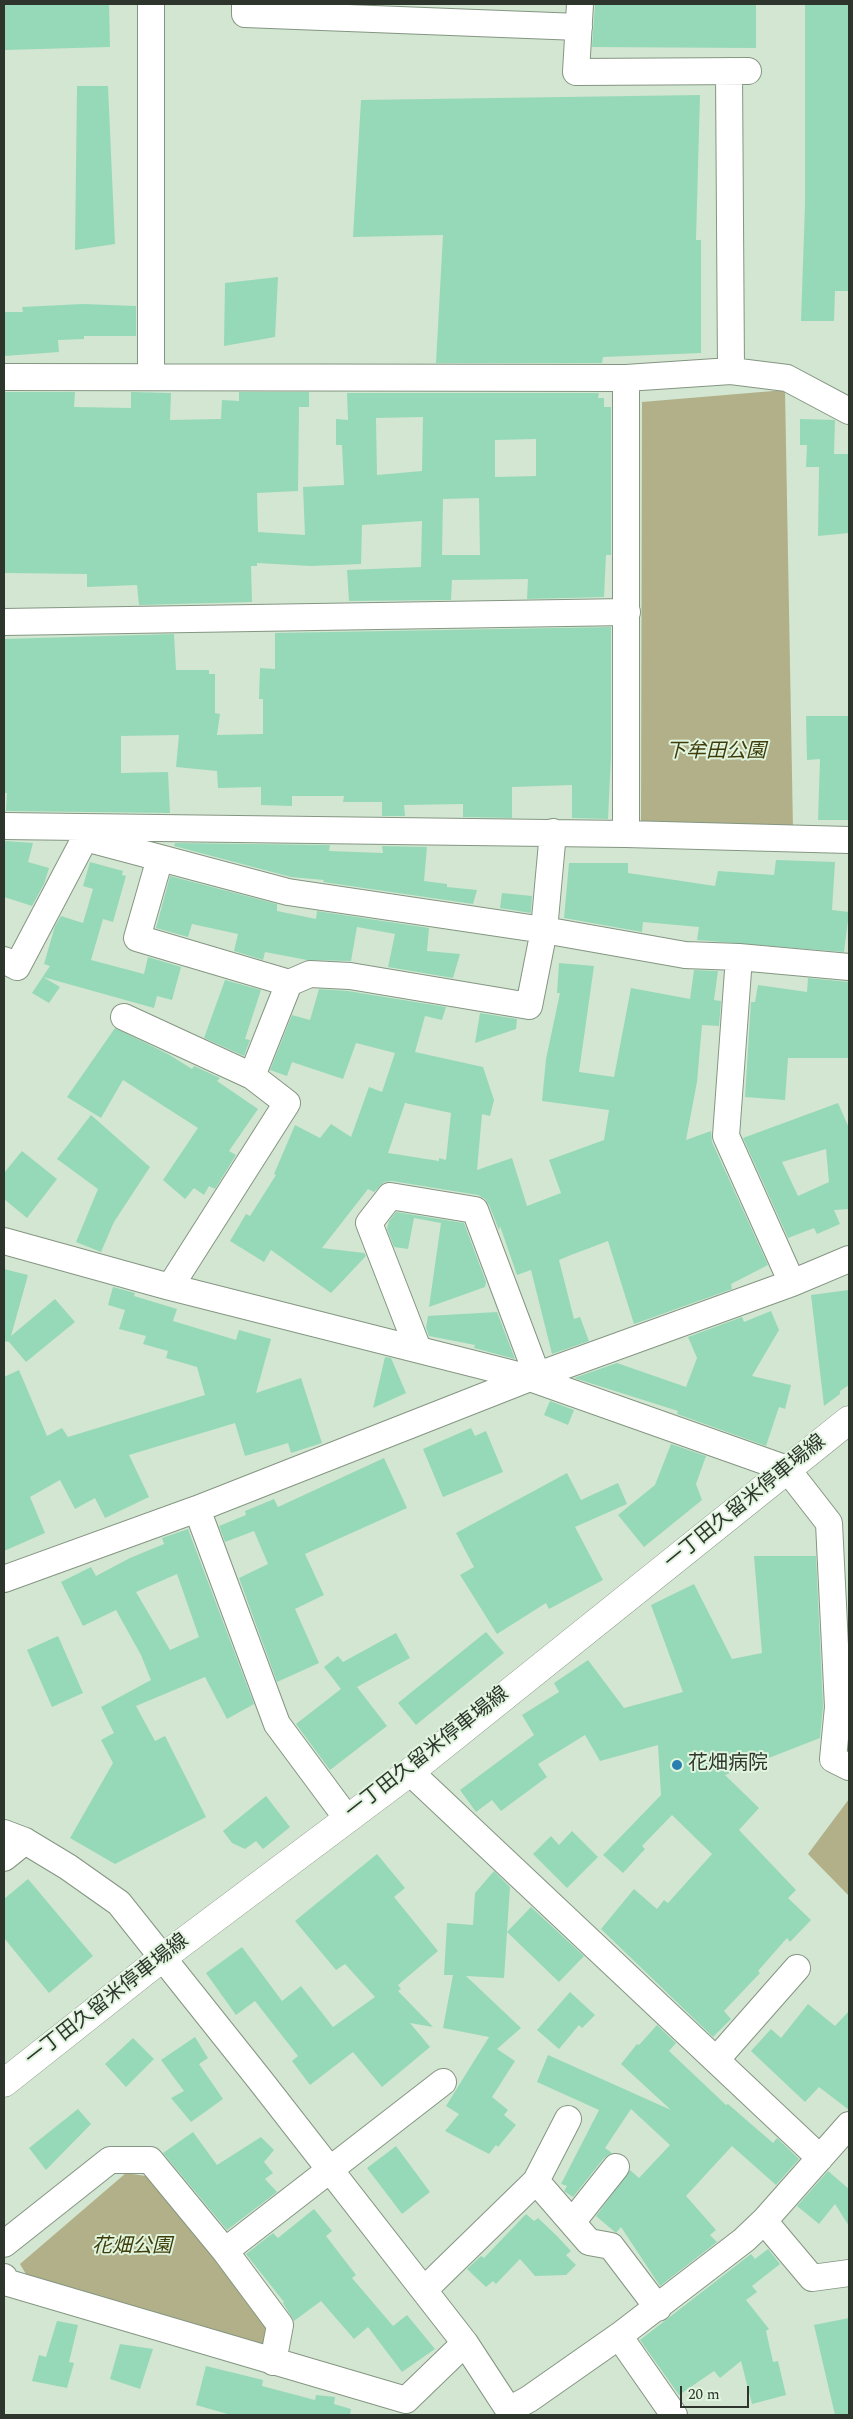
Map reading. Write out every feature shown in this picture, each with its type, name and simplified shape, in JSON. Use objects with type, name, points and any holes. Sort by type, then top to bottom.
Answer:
[{"type":"main road","name":"一丁田久留米停車場線","points":[[4,2083],[162,1958],[346,1817],[410,1772],[849,1420]]},
{"type":"street","points":[[151,4],[151,377]]},
{"type":"street","points":[[245,4],[245,14],[388,12],[580,15],[576,72],[738,71],[731,371]]},
{"type":"street","points":[[4,377],[626,378],[731,371],[787,378],[849,411]]},
{"type":"street","points":[[626,378],[626,834]]},
{"type":"street","points":[[4,622],[627,612]]},
{"type":"street","points":[[4,826],[82,832],[553,832],[849,840]]},
{"type":"street","points":[[82,832],[160,858],[288,892],[544,930],[685,955],[739,957],[849,967]]},
{"type":"street","points":[[4,960],[17,967],[82,832]]},
{"type":"street","points":[[160,858],[136,938],[289,983],[310,974],[350,976],[529,1006],[544,930],[553,832]]},
{"type":"street","points":[[739,957],[726,1136],[792,1283]]},
{"type":"street","points":[[252,1076],[289,983]]},
{"type":"street","points":[[124,1017],[252,1076],[287,1103],[170,1287]]},
{"type":"street","points":[[418,1349],[369,1223],[390,1196],[475,1210],[534,1376]]},
{"type":"street","points":[[4,1241],[170,1287],[534,1376],[786,1469],[829,1523],[838,1707],[834,1759],[849,1767]]},
{"type":"street","points":[[4,1579],[197,1509],[534,1376],[792,1283],[849,1259]]},
{"type":"street","points":[[197,1509],[277,1724],[346,1817]]},
{"type":"street","points":[[410,1772],[820,2158]]},
{"type":"street","points":[[4,1858],[15,1837],[68,1867],[119,1903],[465,2343],[510,2412],[658,2308],[744,2240],[764,2221],[849,2125]]},
{"type":"street","points":[[716,2060],[797,1968]]},
{"type":"street","points":[[225,2251],[329,2168],[443,2082]]},
{"type":"street","points":[[424,2290],[536,2181],[568,2119]]},
{"type":"street","points":[[4,2244],[110,2160],[150,2160],[225,2251],[280,2324],[273,2362]]},
{"type":"street","points":[[573,2221],[616,2167]]},
{"type":"street","points":[[536,2181],[573,2221],[589,2242],[611,2246],[658,2308]]},
{"type":"street","points":[[764,2221],[812,2278],[849,2273]]},
{"type":"street","points":[[4,2277],[5,2282],[406,2400],[465,2343]]},
{"type":"street","points":[[619,2336],[674,2415]]},
{"type":"green space","name":"下牟田公園","points":[[785,390],[793,830],[641,827],[642,402]]},
{"type":"green space","points":[[849,1799],[849,1896],[808,1854]]},
{"type":"green space","name":"花畑公園","points":[[126,2173],[152,2177],[270,2323],[263,2347],[30,2281],[20,2264]]},
{"type":"building","points":[[4,4],[109,4],[110,47],[4,50]]},
{"type":"building","points":[[595,4],[754,4],[756,5],[756,48],[592,47]]},
{"type":"building","points":[[805,4],[849,4],[848,291],[835,291],[834,321],[801,321],[805,205]]},
{"type":"building","points":[[77,86],[108,86],[115,244],[75,250]]},
{"type":"building","points":[[700,95],[696,240],[701,240],[701,353],[603,357],[602,363],[436,363],[443,235],[353,237],[361,100]]},
{"type":"building","points":[[278,277],[275,337],[224,346],[225,283]]},
{"type":"building","points":[[83,304],[136,306],[136,336],[84,336],[84,339],[58,340],[59,352],[4,356],[4,312],[23,312],[22,307]]},
{"type":"building","points":[[4,392],[75,392],[74,407],[131,408],[131,392],[171,393],[170,420],[221,419],[222,400],[239,401],[239,392],[309,392],[309,407],[299,407],[298,491],[257,493],[258,532],[305,535],[303,487],[344,485],[342,445],[336,445],[336,419],[348,420],[347,393],[599,393],[598,398],[604,398],[604,407],[611,407],[611,555],[606,555],[604,597],[527,599],[528,579],[452,580],[451,600],[349,601],[347,570],[421,567],[422,521],[362,525],[361,564],[311,566],[257,563],[257,566],[251,566],[252,602],[139,605],[137,585],[87,587],[87,574],[4,573]],"holes":[[[423,417],[422,471],[377,475],[376,418]],[[536,439],[536,476],[495,477],[495,440]],[[479,498],[480,555],[442,555],[443,499]]]},
{"type":"building","points":[[800,419],[835,420],[834,454],[849,454],[849,533],[818,536],[819,467],[806,467],[807,445],[800,445]]},
{"type":"building","points":[[611,627],[611,755],[608,819],[572,818],[572,785],[512,787],[512,818],[463,817],[463,804],[404,805],[405,816],[382,816],[382,802],[343,802],[344,796],[292,796],[292,806],[261,805],[261,787],[218,788],[217,771],[176,767],[179,735],[121,736],[121,773],[168,772],[170,813],[6,811],[7,793],[4,793],[4,639],[174,634],[176,670],[209,670],[209,674],[215,674],[215,713],[220,714],[217,735],[263,734],[263,699],[259,699],[260,668],[275,669],[275,633]]},
{"type":"building","points":[[806,716],[849,716],[849,820],[818,820],[820,759],[807,760]]},
{"type":"building","points":[[4,842],[33,843],[28,862],[49,868],[44,884],[32,906],[4,897]]},
{"type":"building","points":[[175,843],[330,845],[329,851],[383,853],[382,846],[427,847],[424,881],[447,884],[447,887],[477,890],[473,904],[323,882],[324,880],[291,877],[174,846]]},
{"type":"building","points":[[776,860],[835,862],[832,910],[849,912],[844,952],[697,940],[699,927],[643,922],[642,932],[564,918],[569,863],[628,863],[628,873],[715,886],[718,871],[774,875]]},
{"type":"building","points":[[90,862],[123,871],[122,875],[126,876],[113,922],[103,919],[91,960],[144,974],[148,957],[181,967],[172,1000],[157,996],[154,1008],[43,977],[60,987],[49,1003],[32,993],[50,966],[44,964],[55,926],[61,916],[83,923],[93,889],[83,886]]},
{"type":"building","points":[[170,876],[277,904],[277,911],[316,919],[317,911],[429,928],[427,951],[460,954],[453,978],[388,967],[395,934],[357,927],[351,961],[307,960],[265,952],[263,960],[234,951],[238,934],[192,924],[188,937],[156,928]]},
{"type":"building","points":[[502,893],[532,896],[531,913],[500,908]]},
{"type":"building","points":[[559,963],[594,966],[579,1072],[614,1077],[631,988],[690,999],[694,970],[718,971],[714,1000],[721,1001],[719,1026],[702,1025],[697,1082],[686,1140],[711,1131],[712,1142],[768,1265],[731,1284],[732,1289],[634,1324],[608,1241],[571,1255],[559,1260],[574,1319],[580,1317],[589,1341],[552,1354],[531,1270],[517,1275],[500,1226],[499,1230],[489,1205],[485,1199],[478,1195],[392,1181],[384,1182],[374,1192],[368,1189],[322,1248],[364,1253],[366,1256],[331,1293],[271,1250],[264,1262],[230,1241],[246,1214],[250,1216],[276,1175],[274,1174],[295,1125],[320,1138],[331,1124],[351,1137],[369,1087],[382,1092],[395,1053],[356,1043],[343,1079],[292,1062],[287,1076],[270,1070],[292,1015],[310,1020],[319,989],[348,991],[446,1007],[442,1020],[425,1016],[415,1052],[483,1067],[494,1100],[490,1116],[482,1114],[477,1170],[512,1158],[527,1206],[561,1193],[549,1160],[604,1140],[609,1110],[542,1101],[546,1059],[560,993],[557,993]],"holes":[[[405,1103],[451,1113],[446,1160],[439,1158],[439,1161],[388,1153]]]},
{"type":"building","points":[[808,978],[849,982],[849,1058],[788,1058],[785,1100],[745,1097],[751,1002],[755,1002],[758,985],[807,992]]},
{"type":"building","points":[[225,980],[261,990],[245,1039],[250,1040],[244,1056],[204,1038]]},
{"type":"building","points":[[480,1013],[517,1019],[516,1029],[475,1043]]},
{"type":"building","points":[[115,1028],[168,1054],[192,1069],[194,1066],[220,1078],[217,1081],[258,1109],[229,1151],[236,1155],[215,1189],[209,1186],[204,1195],[194,1188],[185,1199],[163,1180],[198,1128],[123,1080],[101,1118],[67,1097]]},
{"type":"building","points":[[838,1103],[849,1128],[849,1209],[834,1210],[840,1224],[817,1234],[814,1228],[788,1238],[743,1138]],"holes":[[[826,1149],[829,1182],[798,1196],[782,1162]]]},
{"type":"building","points":[[91,1115],[150,1167],[114,1222],[101,1252],[76,1242],[98,1189],[57,1159]]},
{"type":"building","points":[[22,1151],[57,1179],[27,1218],[4,1199],[4,1173]]},
{"type":"building","points":[[396,1212],[464,1223],[486,1282],[485,1287],[429,1307],[441,1223],[414,1218],[408,1249],[394,1247],[387,1229],[389,1221]]},
{"type":"building","points":[[4,1269],[28,1275],[11,1336],[55,1299],[75,1322],[26,1362],[9,1342],[4,1341]]},
{"type":"building","points":[[113,1287],[135,1293],[134,1296],[177,1309],[173,1321],[236,1340],[239,1330],[271,1339],[256,1393],[301,1378],[322,1443],[291,1453],[288,1443],[245,1456],[235,1423],[129,1455],[149,1497],[105,1518],[95,1498],[75,1509],[60,1480],[30,1497],[45,1533],[4,1551],[4,1377],[19,1370],[47,1436],[62,1428],[68,1437],[205,1395],[197,1367],[166,1358],[168,1351],[143,1344],[146,1336],[119,1329],[125,1310],[108,1305]]},
{"type":"building","points":[[849,1290],[849,1385],[824,1406],[811,1295]]},
{"type":"building","points":[[771,1311],[779,1330],[752,1376],[791,1385],[785,1409],[779,1407],[766,1446],[677,1414],[678,1411],[574,1378],[617,1363],[686,1387],[697,1358],[688,1337],[742,1317],[744,1322]]},
{"type":"building","points":[[497,1312],[515,1359],[474,1348],[475,1345],[429,1336],[426,1328],[428,1316]]},
{"type":"building","points":[[385,1357],[391,1358],[406,1393],[373,1408]]},
{"type":"building","points":[[550,1401],[574,1410],[568,1425],[544,1415]]},
{"type":"building","points":[[471,1428],[475,1436],[486,1431],[503,1472],[443,1497],[423,1449]]},
{"type":"building","points":[[671,1444],[706,1456],[696,1484],[702,1500],[644,1547],[618,1515],[655,1485]]},
{"type":"building","points":[[384,1458],[407,1508],[305,1554],[324,1595],[295,1609],[319,1663],[277,1682],[239,1578],[268,1564],[254,1531],[225,1542],[219,1526],[246,1515],[245,1511],[274,1499],[278,1507]]},
{"type":"building","points":[[567,1473],[581,1500],[618,1483],[627,1504],[575,1527],[603,1580],[549,1609],[546,1603],[497,1634],[460,1575],[474,1567],[456,1533]]},
{"type":"building","points":[[188,1529],[254,1704],[227,1719],[205,1677],[136,1706],[155,1741],[165,1736],[206,1817],[115,1864],[70,1838],[113,1763],[101,1740],[114,1733],[101,1707],[151,1680],[141,1655],[116,1610],[83,1626],[61,1582],[91,1567],[96,1576],[130,1558],[164,1544],[162,1538]],"holes":[[[177,1574],[199,1637],[170,1650],[136,1592]]]},
{"type":"building","points":[[754,1556],[816,1556],[823,1706],[820,1738],[725,1775],[759,1808],[739,1830],[796,1890],[788,1898],[811,1920],[790,1942],[787,1938],[758,1971],[760,1973],[724,2011],[731,2019],[713,2037],[601,1929],[634,1889],[657,1909],[664,1900],[668,1903],[712,1854],[672,1815],[642,1846],[645,1849],[623,1873],[603,1855],[661,1795],[658,1745],[600,1761],[585,1735],[538,1764],[547,1777],[501,1811],[492,1800],[476,1812],[460,1790],[534,1735],[522,1715],[559,1692],[554,1683],[588,1660],[624,1708],[683,1692],[651,1605],[694,1584],[732,1659],[762,1653]]},
{"type":"building","points":[[486,1632],[504,1653],[416,1725],[398,1703]]},
{"type":"building","points":[[396,1633],[410,1658],[357,1687],[387,1726],[330,1770],[296,1724],[341,1689],[324,1667],[338,1656],[343,1662]]},
{"type":"building","points":[[58,1636],[83,1693],[52,1707],[27,1650]]},
{"type":"building","points":[[266,1796],[290,1827],[263,1849],[256,1841],[245,1849],[232,1843],[223,1831]]},
{"type":"building","points":[[572,1831],[598,1857],[567,1888],[533,1854],[551,1836],[559,1845]]},
{"type":"building","points":[[377,1854],[405,1888],[394,1897],[438,1951],[398,1985],[401,1989],[398,1991],[433,2027],[410,2023],[430,2047],[382,2087],[353,2052],[310,2085],[292,2061],[298,2056],[255,2001],[236,2015],[206,1973],[242,1947],[282,2001],[301,1986],[333,2027],[375,1997],[345,1964],[336,1970],[295,1921]]},
{"type":"building","points":[[494,1871],[510,1887],[504,1978],[466,1976],[521,2028],[497,2049],[515,2061],[492,2097],[508,2110],[504,2115],[516,2125],[498,2147],[496,2145],[489,2154],[445,2131],[459,2114],[446,2106],[489,2037],[443,2028],[453,1975],[444,1975],[447,1923],[473,1925],[475,1893]]},
{"type":"building","points":[[28,1879],[93,1956],[49,1993],[4,1938],[4,1899]]},
{"type":"building","points":[[531,1907],[584,1956],[559,1982],[507,1932]]},
{"type":"building","points":[[570,1992],[595,2015],[582,2028],[579,2025],[559,2049],[537,2030]]},
{"type":"building","points":[[808,2004],[835,2026],[849,2011],[849,2110],[819,2087],[805,2102],[751,2051],[771,2029],[781,2038]]},
{"type":"building","points":[[657,2025],[676,2043],[669,2051],[726,2105],[728,2104],[773,2143],[777,2138],[799,2159],[776,2185],[732,2146],[686,2196],[716,2230],[710,2235],[717,2242],[660,2286],[621,2227],[616,2233],[596,2216],[630,2170],[639,2178],[670,2145],[631,2109],[605,2148],[612,2153],[604,2158],[573,2197],[564,2191],[567,2186],[561,2184],[599,2110],[537,2082],[548,2055],[671,2110],[621,2064],[637,2044],[639,2045]]},
{"type":"building","points":[[195,2037],[208,2058],[199,2064],[223,2099],[191,2122],[171,2098],[184,2091],[161,2060]]},
{"type":"building","points":[[133,2038],[154,2059],[126,2087],[105,2064]]},
{"type":"building","points":[[78,2109],[91,2124],[46,2170],[29,2148]]},
{"type":"building","points":[[193,2132],[217,2165],[261,2137],[274,2150],[264,2162],[273,2173],[265,2179],[277,2192],[227,2230],[163,2153]]},
{"type":"building","points":[[396,2146],[430,2192],[402,2214],[367,2168]]},
{"type":"building","points":[[828,2171],[849,2189],[849,2226],[835,2204],[819,2224],[797,2206]]},
{"type":"building","points":[[314,2209],[332,2231],[326,2236],[356,2275],[352,2278],[393,2326],[407,2315],[435,2349],[402,2372],[368,2327],[354,2339],[321,2301],[294,2321],[284,2302],[246,2254],[273,2233],[278,2238]]},
{"type":"building","points":[[526,2214],[534,2221],[538,2218],[557,2236],[571,2251],[566,2255],[576,2265],[566,2275],[535,2276],[520,2259],[496,2284],[493,2281],[486,2287],[467,2269],[481,2256],[484,2258]]},
{"type":"building","points":[[768,2249],[780,2264],[752,2286],[757,2292],[746,2300],[769,2329],[766,2331],[773,2362],[778,2361],[786,2395],[752,2404],[741,2361],[720,2378],[714,2371],[679,2395],[640,2340],[751,2254],[755,2259]]},
{"type":"building","points":[[849,2318],[849,2415],[835,2415],[814,2325]]},
{"type":"building","points":[[57,2321],[78,2325],[69,2362],[74,2363],[67,2388],[32,2381],[39,2355],[46,2357]]},
{"type":"building","points":[[120,2344],[153,2349],[140,2389],[110,2379]]},
{"type":"building","points":[[206,2366],[263,2380],[262,2386],[315,2400],[316,2395],[335,2397],[334,2404],[351,2409],[350,2415],[231,2415],[196,2405]]},
{"type":"place","name":"花畑病院","points":[[677,1765]]}]
